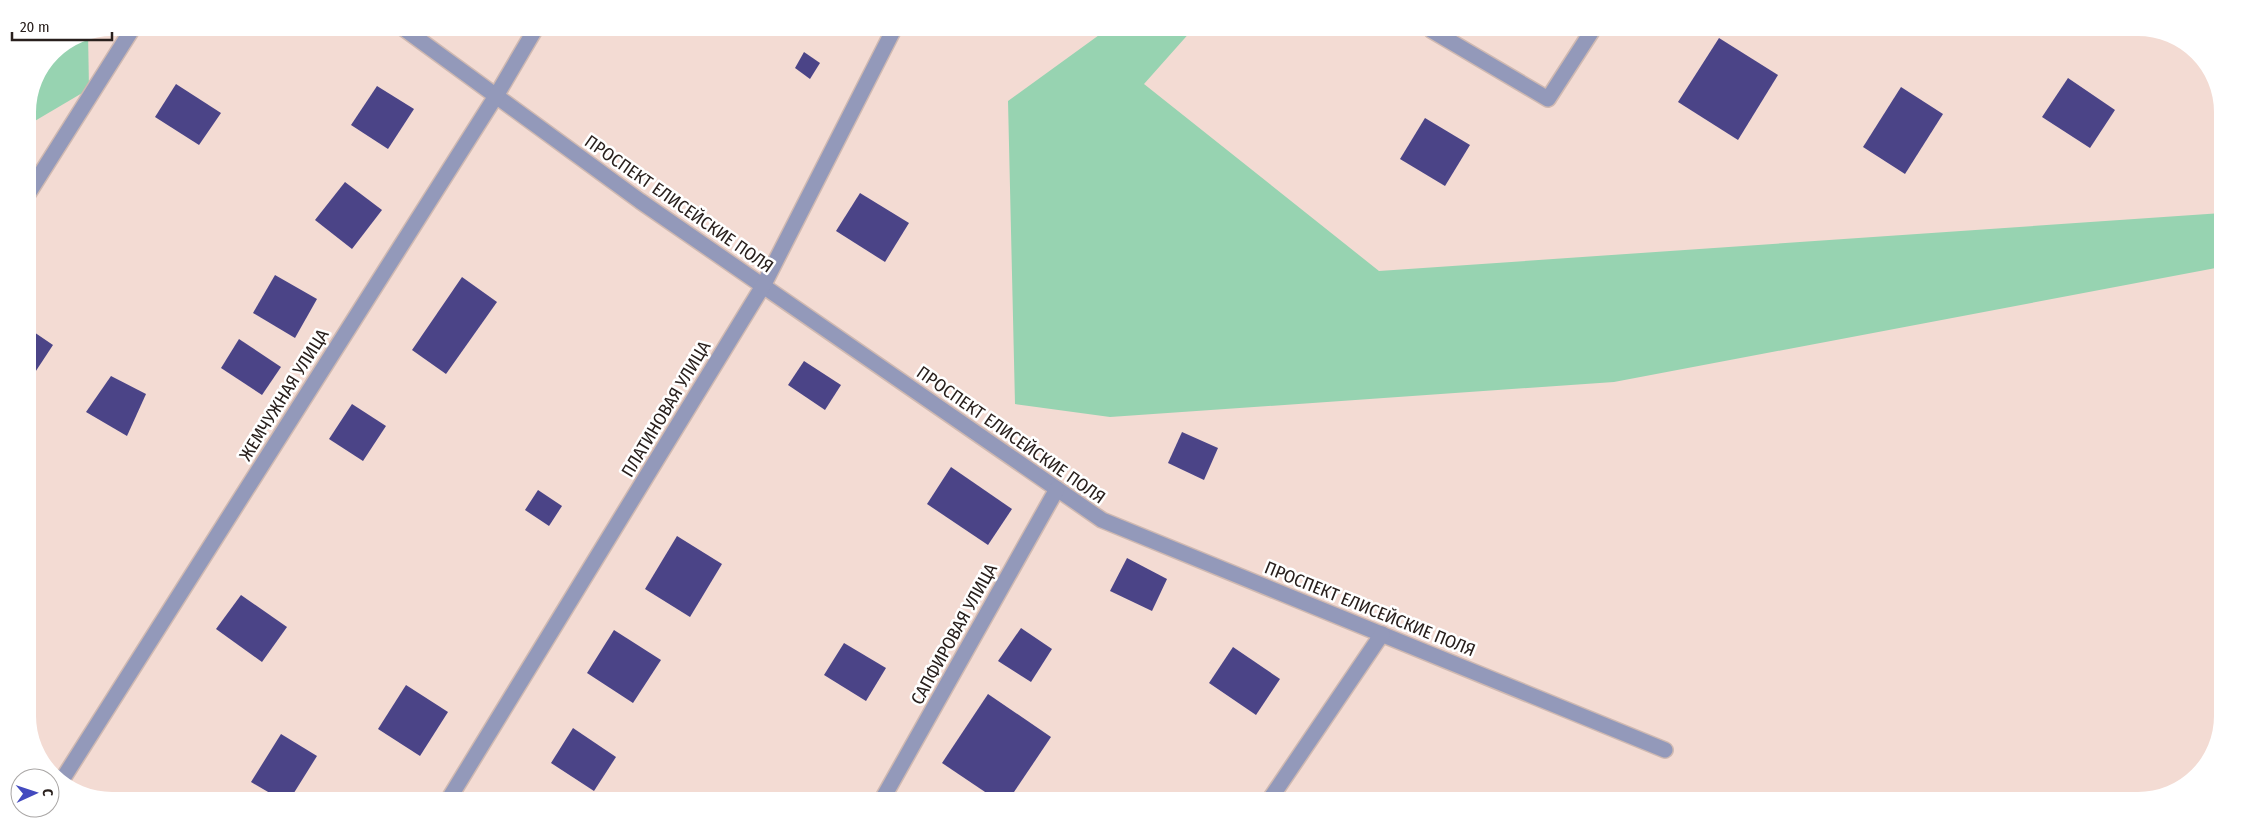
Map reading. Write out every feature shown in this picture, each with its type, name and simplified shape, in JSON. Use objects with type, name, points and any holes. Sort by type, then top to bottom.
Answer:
[{"type":"street","points":[[36,181],[128,36]]},
{"type":"street","name":"ПРОСПЕКТ ЕЛИСЕЙСКИЕ ПОЛЯ","points":[[414,36],[640,201],[1102,520],[1665,750]]},
{"type":"street","name":"ЖЕМЧУЖНАЯ УЛИЦА","points":[[65,775],[496,96],[531,36]]},
{"type":"street","name":"ПЛАТИНОВАЯ УЛИЦА","points":[[453,792],[763,286],[890,36]]},
{"type":"street","points":[[1441,36],[1548,99],[1589,36]]},
{"type":"street","name":"САПФИРОВАЯ УЛИЦА","points":[[886,792],[1057,489]]},
{"type":"street","points":[[1275,792],[1382,634]]},
{"type":"green space","points":[[1098,36],[1187,36],[1144,84],[1379,271],[2214,214],[2214,268],[1614,382],[1110,417],[1015,404],[1008,101]]},
{"type":"green space","points":[[88,41],[89,89],[36,120],[38,97],[42,83],[49,70],[58,58],[70,49]]},
{"type":"building","points":[[1719,38],[1778,75],[1738,140],[1678,102]]},
{"type":"building","points":[[804,52],[820,63],[810,79],[795,68]]},
{"type":"building","points":[[2068,78],[2115,110],[2090,148],[2042,117]]},
{"type":"building","points":[[176,84],[221,113],[199,145],[155,117]]},
{"type":"building","points":[[377,86],[414,109],[388,149],[351,125]]},
{"type":"building","points":[[1901,87],[1943,114],[1905,174],[1863,147]]},
{"type":"building","points":[[1425,118],[1470,145],[1445,186],[1400,159]]},
{"type":"building","points":[[345,182],[382,210],[352,249],[315,220]]},
{"type":"building","points":[[860,193],[909,223],[885,262],[836,231]]},
{"type":"building","points":[[275,275],[317,299],[295,338],[253,313]]},
{"type":"building","points":[[462,277],[497,302],[446,374],[412,350]]},
{"type":"building","points":[[36,333],[53,345],[36,371]]},
{"type":"building","points":[[239,339],[281,367],[262,395],[221,368]]},
{"type":"building","points":[[804,361],[841,385],[825,410],[788,385]]},
{"type":"building","points":[[111,376],[146,394],[127,436],[86,412]]},
{"type":"building","points":[[352,404],[386,426],[363,461],[329,439]]},
{"type":"building","points":[[1182,432],[1218,448],[1204,480],[1168,463]]},
{"type":"building","points":[[951,467],[1012,509],[988,545],[927,504]]},
{"type":"building","points":[[538,490],[562,506],[549,526],[525,510]]},
{"type":"building","points":[[677,536],[722,564],[690,617],[645,589]]},
{"type":"building","points":[[1127,558],[1167,579],[1152,611],[1110,591]]},
{"type":"building","points":[[241,595],[287,627],[262,662],[216,629]]},
{"type":"building","points":[[1021,628],[1052,649],[1031,682],[998,661]]},
{"type":"building","points":[[614,630],[661,660],[633,703],[587,673]]},
{"type":"building","points":[[844,643],[886,668],[866,701],[824,675]]},
{"type":"building","points":[[1233,647],[1280,679],[1256,715],[1209,683]]},
{"type":"building","points":[[406,685],[448,712],[420,756],[378,729]]},
{"type":"building","points":[[988,694],[1051,737],[1014,792],[985,792],[942,763]]},
{"type":"building","points":[[573,728],[616,757],[594,791],[551,763]]},
{"type":"building","points":[[281,734],[317,756],[294,792],[268,792],[251,782]]}]
